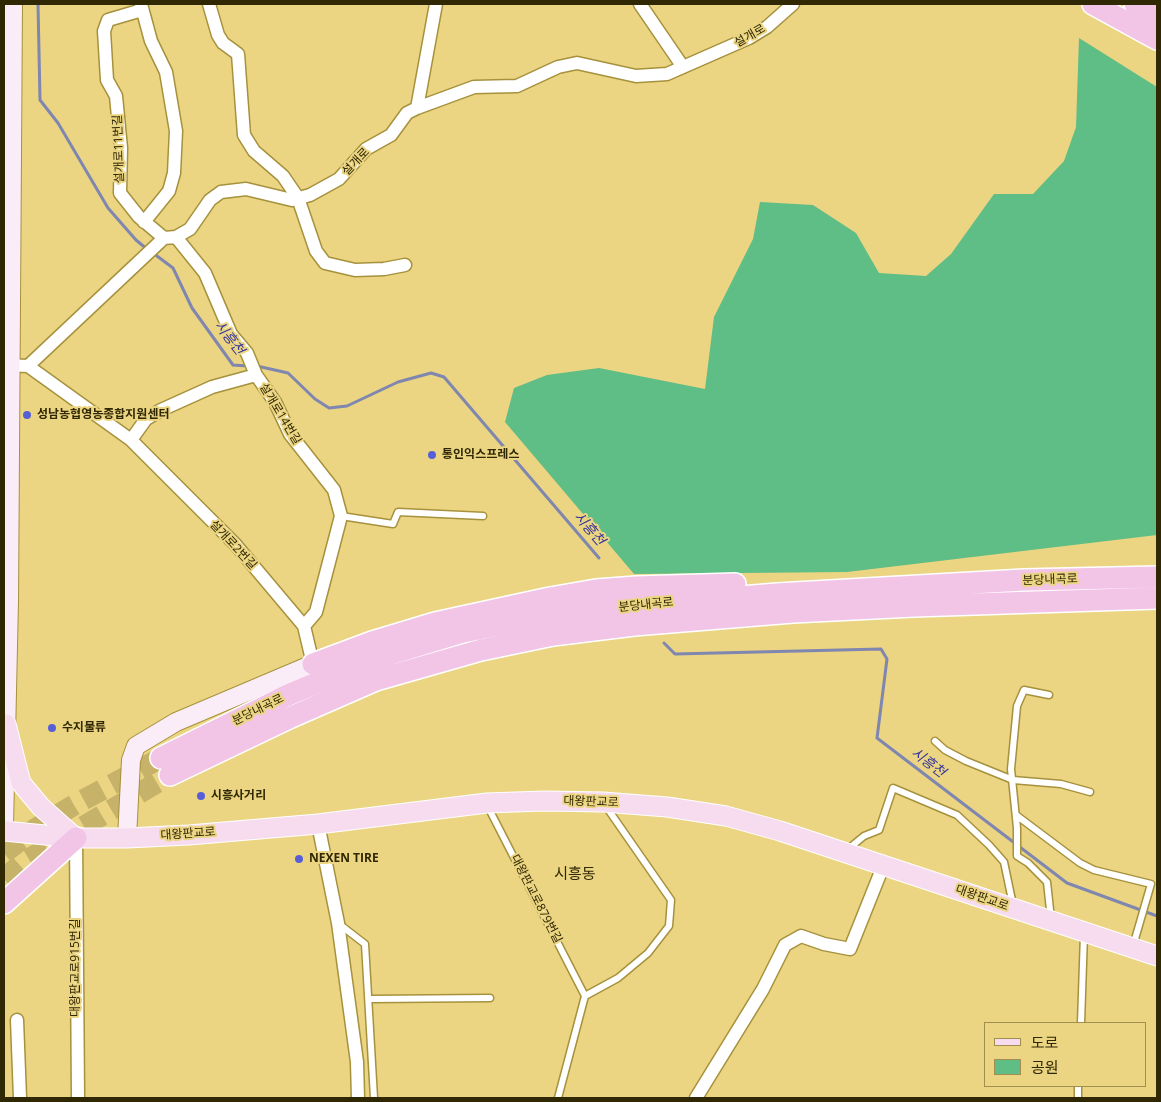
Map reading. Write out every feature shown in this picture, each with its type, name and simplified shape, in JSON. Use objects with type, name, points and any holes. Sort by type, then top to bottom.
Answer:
[{"type":"highway","points":[[1093,4],[1157,39]]},
{"type":"highway","points":[[1135,4],[1157,17]]},
{"type":"highway","points":[[1127,577],[1157,572]]},
{"type":"highway","name":"분당내곡로","points":[[1157,577],[1024,580],[805,593],[643,605],[538,617],[464,632],[374,659],[288,695],[165,766],[289,718],[376,680],[482,650],[553,635],[634,625],[793,612],[1157,598]]},
{"type":"highway","points":[[313,664],[372,642],[435,623],[596,590],[766,584],[805,593]]},
{"type":"highway","points":[[4,902],[76,838]]},
{"type":"main road","points":[[4,827],[14,366],[13,4]]},
{"type":"main road","points":[[127,838],[131,760],[136,746],[176,722],[313,664]]},
{"type":"main road","points":[[6,724],[21,783],[41,807],[76,838]]},
{"type":"main road","name":"대왕판교로","points":[[4,831],[76,838],[127,838],[189,835],[318,824],[487,803],[544,801],[603,802],[667,807],[726,816],[846,851],[1013,909],[1084,930],[1157,956]]},
{"type":"street","points":[[209,4],[218,35],[223,43],[238,54],[244,135],[254,151],[283,176],[298,198],[316,252],[326,263],[355,270],[405,265]]},
{"type":"street","points":[[417,108],[436,4]]},
{"type":"street","points":[[640,4],[683,67]]},
{"type":"street","name":"설개로","points":[[14,366],[144,256],[165,240],[190,229],[210,200],[221,192],[246,189],[292,200],[310,195],[339,179],[366,149],[391,135],[407,113],[417,108],[474,86],[517,86],[558,67],[577,63],[613,73],[644,76],[668,74],[749,38],[767,27],[793,4]]},
{"type":"street","points":[[142,7],[152,41],[166,72],[176,131],[174,173],[169,191],[144,222]]},
{"type":"street","name":"설개로11번길","points":[[142,7],[108,20],[104,31],[107,80],[116,96],[119,121],[121,148],[120,193],[144,222],[165,240]]},
{"type":"street","name":"설개로14번길","points":[[165,240],[205,273],[231,334],[247,352],[256,374],[275,402],[290,434],[334,490],[340,516],[316,612],[304,626]]},
{"type":"street","name":"설개로2번길","points":[[14,366],[131,440],[235,544],[304,626],[313,664]]},
{"type":"street","points":[[131,440],[146,419],[161,410],[212,387],[256,374]]},
{"type":"street","points":[[318,824],[338,923],[357,1062],[358,1098]]},
{"type":"street","name":"대왕판교로915번길","points":[[76,838],[78,1098]]},
{"type":"street","points":[[696,1098],[763,989],[785,945],[801,936],[824,944],[850,949],[884,864]]},
{"type":"street","points":[[17,1020],[20,1098]]},
{"type":"lane","points":[[340,516],[393,524],[398,512],[483,516]]},
{"type":"lane","points":[[1050,695],[1024,690],[1017,706],[1011,769],[1017,828],[1017,856],[1028,863],[1047,882],[1051,920]]},
{"type":"lane","points":[[935,741],[945,750],[966,761],[1012,780],[1061,784],[1090,792]]},
{"type":"lane","points":[[846,851],[864,836],[879,830],[893,788],[957,815],[988,845],[1004,862],[1013,909]]},
{"type":"lane","points":[[558,1098],[585,996],[618,978],[648,953],[669,926],[671,900],[603,802]]},
{"type":"lane","name":"대왕판교로879번길","points":[[487,803],[585,996]]},
{"type":"lane","points":[[1016,815],[1080,863],[1094,870],[1151,884],[1133,947]]},
{"type":"lane","points":[[338,923],[365,944],[370,999],[374,1098]]},
{"type":"lane","points":[[1080,1022],[1084,930]]},
{"type":"lane","points":[[370,999],[490,998]]},
{"type":"green space","points":[[1079,38],[1157,87],[1157,535],[847,572],[634,574],[505,422],[514,388],[547,375],[599,368],[705,389],[714,317],[753,239],[760,202],[813,205],[856,233],[879,273],[926,276],[951,254],[994,194],[1033,194],[1064,161],[1076,127]]},
{"type":"waterway","name":"시흥천","points":[[38,4],[40,100],[58,123],[108,208],[136,240],[148,250]]},
{"type":"waterway","name":"시흥천","points":[[153,253],[173,268],[192,308],[233,365],[248,366]]},
{"type":"waterway","name":"시흥천","points":[[257,366],[288,373],[315,399],[329,408],[347,406],[398,382],[431,373],[444,377],[599,558]]},
{"type":"waterway","name":"시흥천","points":[[664,643],[675,654],[881,649],[887,659],[877,738],[1067,883],[1157,916]]},
{"type":"tunnel","points":[[4,853],[35,829],[74,805],[161,758]]},
{"type":"tunnel","points":[[4,879],[22,863],[170,775]]},
{"type":"place","name":"성남농협영농종합지원센터","points":[[27,415]]},
{"type":"place","name":"통인익스프레스","points":[[432,455]]},
{"type":"place","name":"수지물류","points":[[52,728]]},
{"type":"place","name":"시흥사거리","points":[[201,796]]},
{"type":"place","name":"NEXEN TIRE","points":[[299,859]]},
{"type":"district","name":"시흥동","points":[[575,875]]}]
